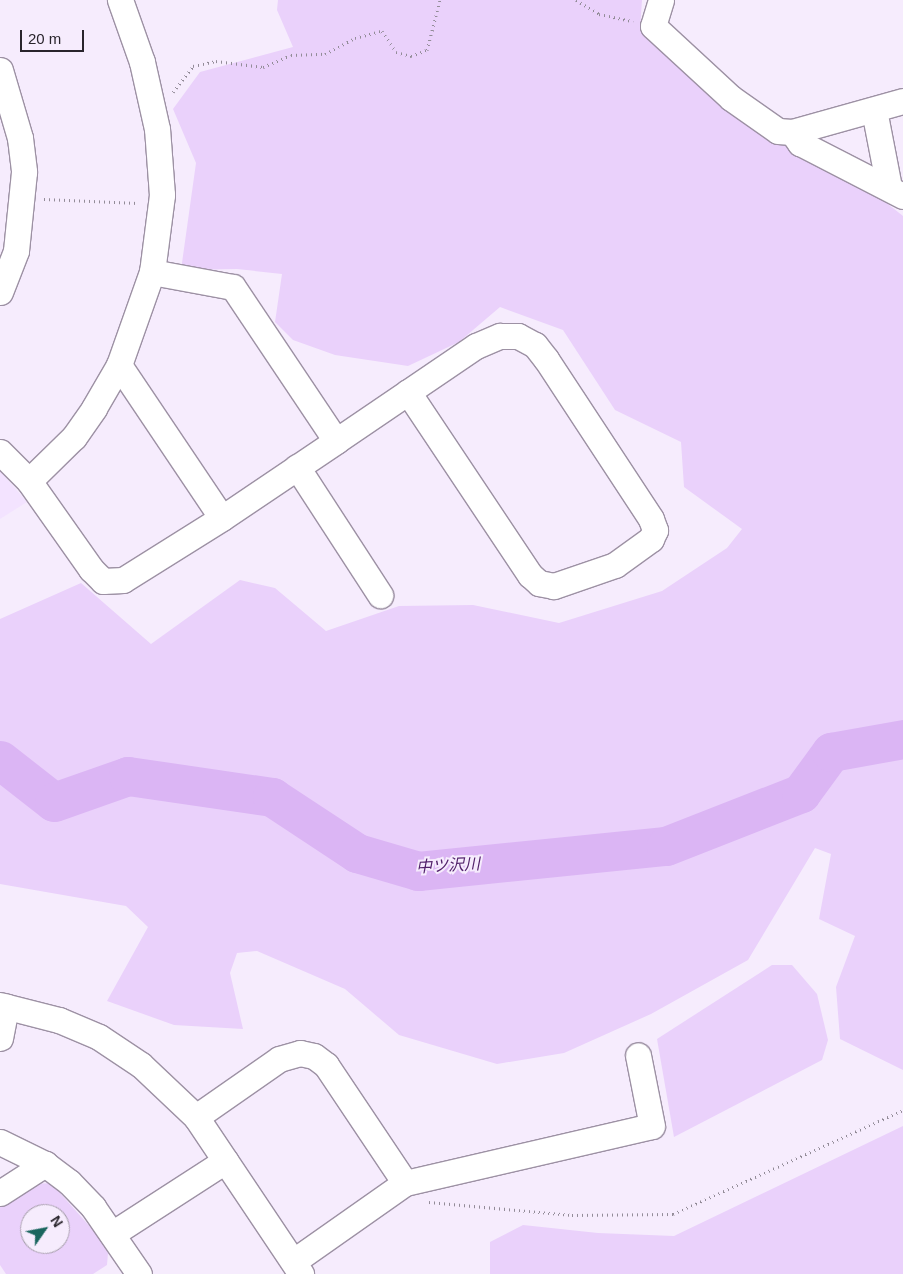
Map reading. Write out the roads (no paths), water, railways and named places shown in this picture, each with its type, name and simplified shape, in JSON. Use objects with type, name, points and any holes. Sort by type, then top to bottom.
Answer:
[{"type":"street","points":[[29,481],[74,438],[119,365],[152,272],[161,204],[155,112],[142,62],[120,0]]},
{"type":"street","points":[[661,0],[653,26],[731,98],[778,131],[792,132],[903,101]]},
{"type":"street","points":[[0,70],[20,138],[22,198],[16,251],[0,292]]},
{"type":"street","points":[[874,110],[896,191]]},
{"type":"street","points":[[792,132],[800,143],[896,191]]},
{"type":"street","points":[[152,272],[233,287],[336,441]]},
{"type":"street","points":[[0,452],[29,481],[91,568],[103,581],[123,580],[222,518],[297,467],[476,346],[500,336],[518,336],[535,345],[651,519],[655,530],[651,539],[614,565],[554,586],[539,583],[530,575],[408,392]]},
{"type":"street","points":[[119,365],[222,518]]},
{"type":"street","points":[[297,467],[380,595]]},
{"type":"street","points":[[0,1038],[3,1006],[59,1020],[99,1038],[141,1065],[196,1118],[297,1268],[405,1183],[652,1126],[638,1055]]},
{"type":"street","points":[[196,1118],[278,1060],[300,1053],[314,1056],[326,1065],[405,1183]]},
{"type":"street","points":[[0,1142],[45,1164],[75,1188],[112,1234],[128,1270]]},
{"type":"street","points":[[112,1234],[225,1161]]},
{"type":"street","points":[[0,1193],[45,1164]]},
{"type":"waterway","name":"中ツ沢川","points":[[0,760],[54,802],[128,776],[272,797],[357,853],[418,871],[666,846],[801,793],[831,752],[903,739]]}]
